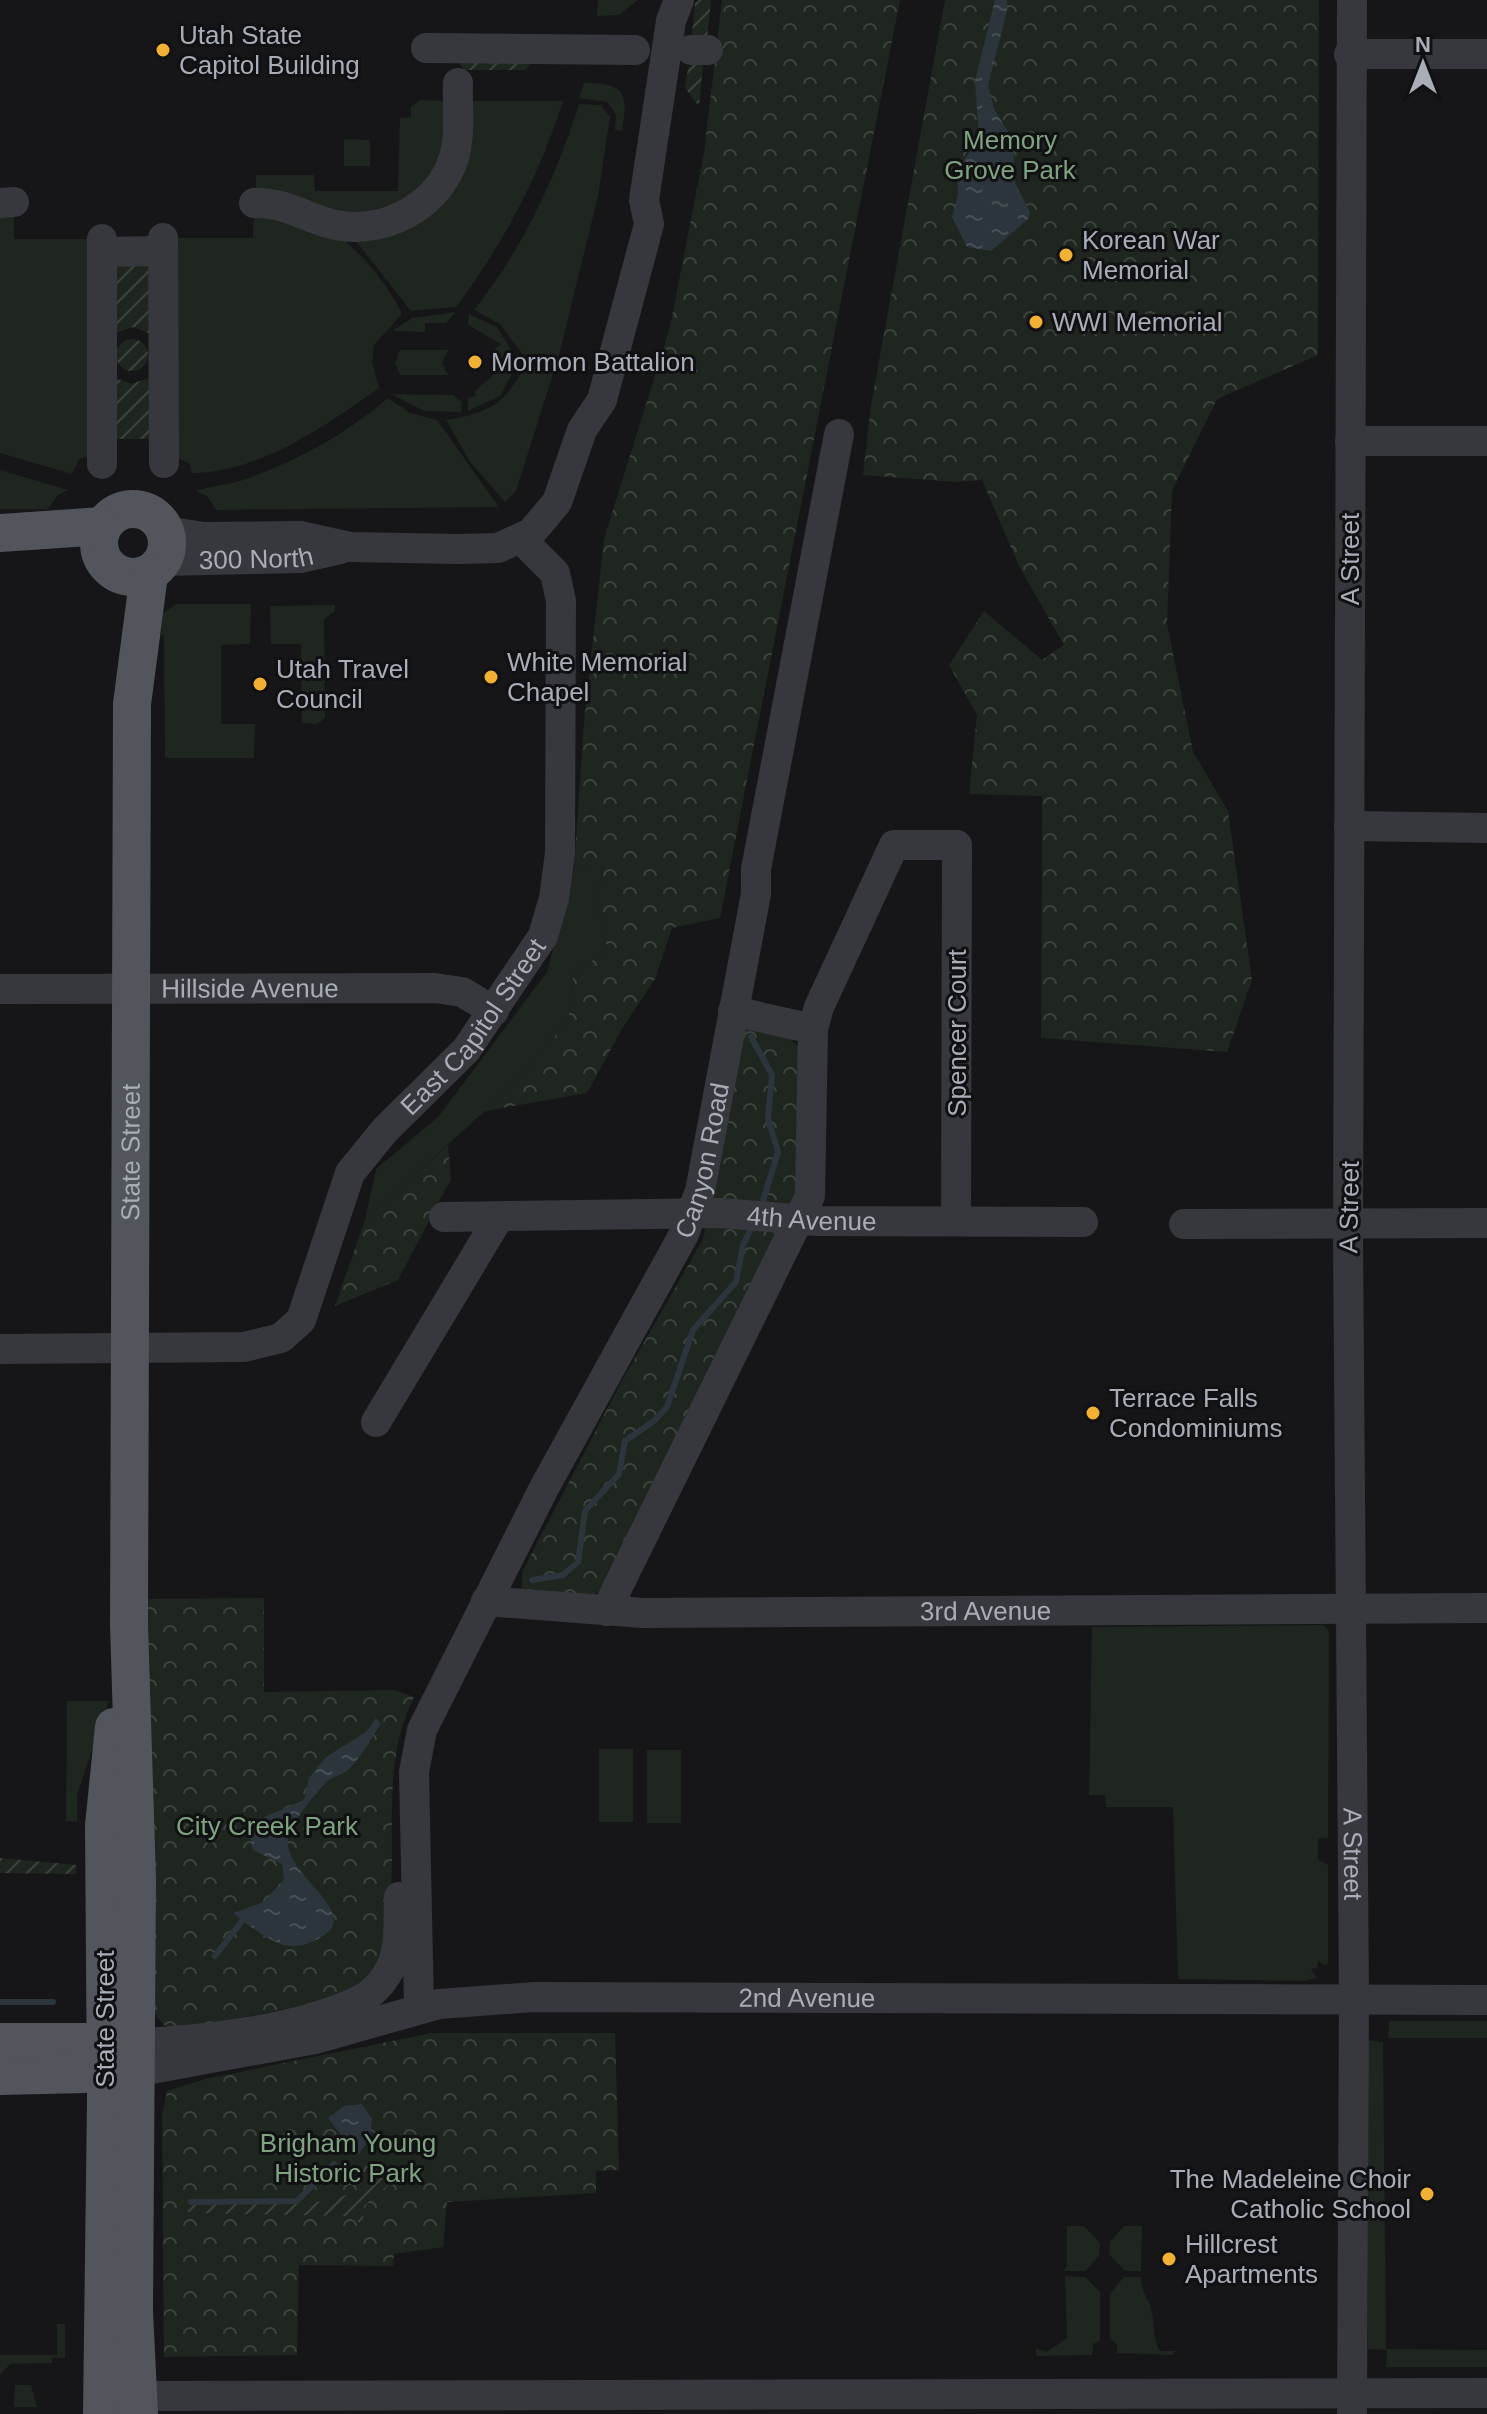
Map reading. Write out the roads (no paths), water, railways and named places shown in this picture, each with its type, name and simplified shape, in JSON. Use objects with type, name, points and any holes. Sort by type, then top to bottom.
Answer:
[{"type":"main road","name":"300 North","points":[[0,533],[133,554]]},
{"type":"main road","name":"300 North","points":[[0,553],[61,551],[133,554]]},
{"type":"main road","name":"State Street","points":[[133,554],[129,1625],[105,1795],[139,2405]]},
{"type":"main road","points":[[0,2042],[121,2058]]},
{"type":"main road","name":"State Street","points":[[102,2414],[121,2058]]},
{"type":"main road","points":[[0,2076],[121,2058]]},
{"type":"street","name":"A Street","points":[[1352,0],[1349,54],[1348,1222],[1354,1999],[1352,2403]]},
{"type":"street","points":[[521,539],[541,525],[557,502],[582,430],[583,395],[629,221],[644,200],[672,7]]},
{"type":"street","points":[[426,48],[635,50]]},
{"type":"street","points":[[1349,54],[1487,54]]},
{"type":"street","points":[[254,203],[294,207],[336,225],[362,226],[402,217],[429,199],[455,156],[458,83]]},
{"type":"street","points":[[102,464],[102,245],[163,245],[164,463]]},
{"type":"street","name":"Canyon Road","points":[[419,2008],[414,1772],[422,1730],[486,1601],[693,1213],[756,894],[756,869],[839,434]]},
{"type":"street","points":[[1350,441],[1487,441]]},
{"type":"street","name":"300 North","points":[[133,554],[300,558],[350,547],[498,548],[521,539]]},
{"type":"street","name":"East Capitol Street","points":[[130,1349],[244,1347],[270,1342],[293,1330],[306,1311],[350,1173],[385,1130],[453,1065],[494,1011],[543,936],[554,898],[560,853],[560,590],[555,573],[521,539]]},
{"type":"street","points":[[1349,826],[1487,828]]},
{"type":"street","name":"Spencer Court","points":[[813,1029],[824,993],[894,845],[957,845],[956,1221]]},
{"type":"street","name":"Hillside Avenue","points":[[0,989],[435,988],[462,992],[494,1011]]},
{"type":"street","points":[[606,1611],[800,1220],[812,1188],[813,1029],[733,1011]]},
{"type":"street","name":"4th Avenue","points":[[444,1217],[693,1213],[800,1220],[1083,1222]]},
{"type":"street","points":[[376,1422],[499,1217]]},
{"type":"street","points":[[1184,1224],[1487,1223]]},
{"type":"street","points":[[0,1349],[130,1349]]},
{"type":"street","name":"3rd Avenue","points":[[486,1601],[606,1611],[790,1613],[1487,1608]]},
{"type":"street","name":"Canyon Road","points":[[121,2058],[293,2021],[358,2001],[379,1984],[390,1968],[396,1948],[400,1891],[415,1833]]},
{"type":"street","name":"2nd Avenue","points":[[121,2058],[315,2039],[419,2008],[534,1997],[1487,2000]]},
{"type":"street","points":[[139,2405],[1352,2403],[1487,2393]]},
{"type":"water","points":[[995,0],[1007,0],[1007,11],[988,85],[994,109],[1013,140],[1015,183],[1030,212],[1028,219],[991,251],[967,247],[952,217],[958,195],[957,171],[979,137],[975,81]]},
{"type":"water","points":[[376,1718],[381,1724],[358,1759],[347,1771],[330,1779],[318,1791],[299,1815],[288,1836],[289,1852],[331,1909],[334,1921],[328,1932],[309,1943],[287,1946],[278,1943],[233,1913],[264,1902],[284,1879],[282,1864],[253,1850],[249,1832],[262,1818],[304,1800],[309,1778],[326,1757],[366,1732]]},
{"type":"water","points":[[362,2104],[372,2119],[370,2139],[357,2156],[328,2118],[344,2106]]},
{"type":"waterway","points":[[751,1037],[772,1075],[768,1119],[778,1152],[761,1207]]},
{"type":"waterway","points":[[532,1580],[563,1575],[578,1562],[585,1511],[619,1474],[625,1441],[654,1421],[667,1407],[693,1330],[736,1282],[743,1245],[753,1225]]},
{"type":"waterway","points":[[215,1956],[242,1921],[249,1917]]},
{"type":"waterway","points":[[0,2002],[53,2002]]},
{"type":"waterway","points":[[191,2202],[297,2201],[334,2164]]},
{"type":"place","name":"Utah State Capitol Building","points":[[163,50]]},
{"type":"place","name":"Korean War Memorial","points":[[1066,255]]},
{"type":"place","name":"WWI Memorial","points":[[1036,322]]},
{"type":"place","name":"Mormon Battalion","points":[[475,362]]},
{"type":"place","name":"White Memorial Chapel","points":[[491,677]]},
{"type":"place","name":"Utah Travel Council","points":[[260,684]]},
{"type":"place","name":"Terrace Falls Condominiums","points":[[1093,1413]]},
{"type":"place","name":"The Madeleine Choir Catholic School","points":[[1427,2194]]},
{"type":"place","name":"Hillcrest Apartments","points":[[1169,2259]]},
{"type":"park label","name":"Memory Grove Park","points":[[1010,155]]},
{"type":"park label","name":"City Creek Park","points":[[267,1826]]},
{"type":"park label","name":"Brigham Young Historic Park","points":[[348,2158]]}]
